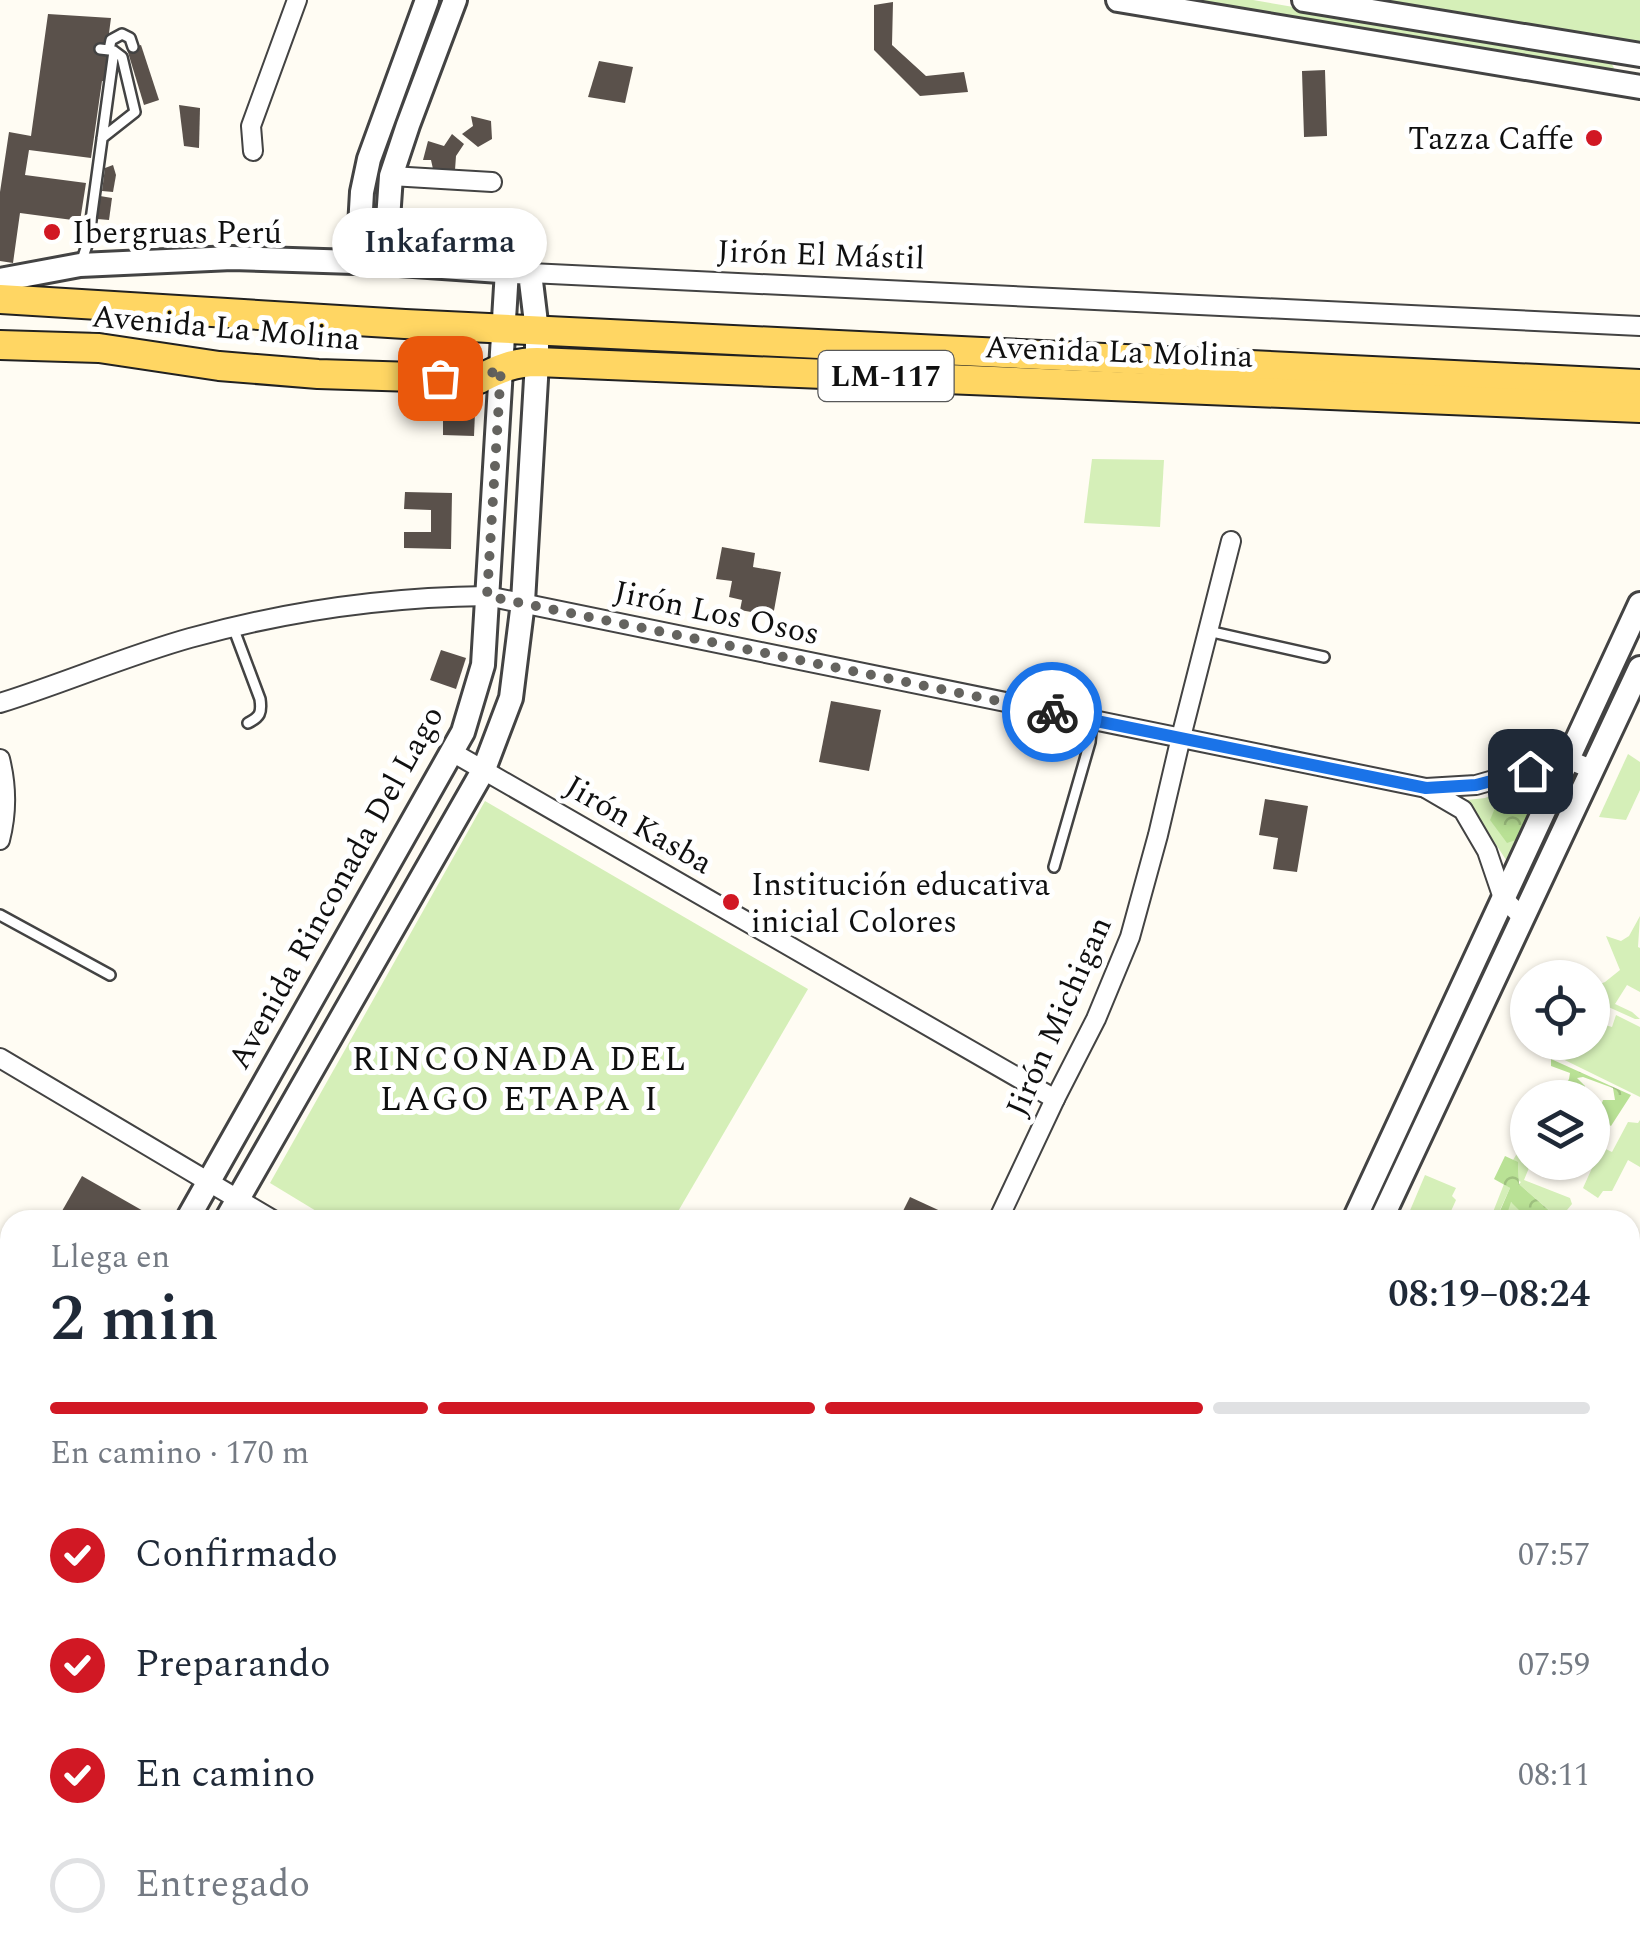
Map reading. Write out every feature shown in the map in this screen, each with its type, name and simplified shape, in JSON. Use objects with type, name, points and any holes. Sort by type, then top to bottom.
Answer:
[{"type":"main road","name":"Avenida La Molina","points":[[0,300],[537,331],[1640,384]]},
{"type":"main road","name":"Avenida La Molina","points":[[0,346],[99,348],[220,366],[334,374],[480,379],[501,368],[536,362],[1640,408]]},
{"type":"main road","points":[[1124,360],[1272,392]]},
{"type":"street","points":[[358,262],[362,192],[369,160],[428,0]]},
{"type":"street","points":[[385,263],[393,170],[455,0]]},
{"type":"street","points":[[1118,0],[1192,6],[1640,87]]},
{"type":"street","points":[[1304,0],[1640,55]]},
{"type":"street","points":[[253,151],[251,126],[294,1]]},
{"type":"street","points":[[369,160],[393,170],[492,182]]},
{"type":"street","name":"Jirón El Mástil","points":[[0,280],[80,266],[232,258],[1640,326]]},
{"type":"street","name":"Avenida Rinconada Del Lago","points":[[192,1210],[463,732],[483,665],[503,329],[518,272]]},
{"type":"street","name":"Avenida Rinconada Del Lago","points":[[232,1210],[484,770],[511,698],[524,602],[537,331],[518,272]]},
{"type":"street","points":[[0,316],[42,302]]},
{"type":"street","name":"Jirón Michigan","points":[[1003,1210],[1096,1019],[1130,937],[1232,541]]},
{"type":"street","name":"Jirón Los Osos","points":[[0,702],[151,650],[234,627],[360,604],[487,596],[1426,788],[1476,785],[1567,759]]},
{"type":"street","points":[[1359,1210],[1640,604]]},
{"type":"street","points":[[1386,1210],[1640,668]]},
{"type":"street","name":"Jirón Kasba","points":[[452,752],[1055,1099]]},
{"type":"street","points":[[0,759],[6,807],[0,840]]},
{"type":"street","points":[[1567,759],[1591,770]]},
{"type":"street","name":"Jirón Los Osos","points":[[1426,788],[1463,810],[1487,851],[1503,898],[1522,917]]},
{"type":"street","points":[[0,1058],[208,1182],[232,1210]]},
{"type":"lane","points":[[100,50],[109,50],[112,38],[122,34],[129,37],[134,47]]},
{"type":"lane","points":[[80,266],[88,242],[104,121],[114,51],[122,56],[135,112],[102,138]]},
{"type":"lane","points":[[234,627],[262,711],[248,723]]},
{"type":"lane","points":[[1208,631],[1324,657]]},
{"type":"lane","points":[[1054,866],[1090,742],[1092,720]]},
{"type":"lane","points":[[0,915],[110,975]]},
{"type":"green space","points":[[1201,0],[1253,0],[1610,61],[1614,68],[1612,72],[1204,5]]},
{"type":"green space","points":[[1370,0],[1640,0],[1640,46]]},
{"type":"green space","points":[[1092,459],[1164,460],[1160,527],[1084,523]]},
{"type":"green space","points":[[1628,754],[1640,762],[1640,790],[1626,820],[1599,817]]},
{"type":"green space","points":[[1553,770],[1510,866],[1467,800],[1485,798]]},
{"type":"green space","points":[[1531,780],[1542,795],[1522,838],[1507,843],[1490,820],[1502,791]]},
{"type":"green space","points":[[485,801],[808,989],[679,1210],[315,1210],[270,1183]]},
{"type":"green space","points":[[1640,916],[1640,992],[1627,985],[1615,1004],[1640,1019],[1610,1008],[1610,978],[1620,970],[1606,936],[1621,941],[1629,936]]},
{"type":"green space","points":[[1616,1015],[1640,1027],[1640,1097],[1565,1060],[1610,1060]]},
{"type":"green space","points":[[1553,1060],[1598,1080],[1568,1080],[1570,1073],[1551,1066]]},
{"type":"green space","points":[[1610,1086],[1631,1095],[1611,1126],[1610,1100],[1615,1100]]},
{"type":"green space","points":[[1640,1120],[1640,1167],[1628,1160],[1612,1191],[1603,1191],[1598,1198],[1583,1188],[1587,1180],[1610,1180],[1610,1151],[1628,1122]]},
{"type":"green space","points":[[1505,1156],[1510,1158],[1510,1180],[1519,1180],[1549,1210],[1519,1210],[1511,1202],[1508,1210],[1500,1210],[1510,1188],[1494,1179]]},
{"type":"green space","points":[[1425,1175],[1456,1188],[1452,1210],[1410,1210]]},
{"type":"green space","points":[[1519,1181],[1570,1198],[1572,1204],[1567,1210],[1549,1210]]},
{"type":"green space","points":[[1504,1184],[1510,1188],[1500,1210],[1494,1210]]},
{"type":"green space","points":[[1510,1202],[1543,1210],[1500,1210]]},
{"type":"building","points":[[893,2],[892,45],[926,76],[964,72],[968,92],[920,96],[874,50],[874,5]]},
{"type":"building","points":[[48,14],[111,18],[106,56],[115,58],[112,83],[102,81],[91,158],[29,150],[25,175],[86,183],[80,221],[20,213],[13,263],[0,261],[0,192],[9,132],[31,136]]},
{"type":"building","points":[[141,45],[159,100],[144,105],[127,49]]},
{"type":"building","points":[[599,61],[633,67],[625,103],[588,97]]},
{"type":"building","points":[[1325,70],[1327,136],[1304,137],[1302,71]]},
{"type":"building","points":[[179,105],[200,108],[199,148],[184,146]]},
{"type":"building","points":[[471,116],[491,121],[492,139],[478,147],[462,134],[473,126]]},
{"type":"building","points":[[452,134],[464,144],[456,156],[455,170],[433,169],[431,160],[423,160],[428,141],[444,146]]},
{"type":"building","points":[[113,165],[113,192],[102,191],[105,168]]},
{"type":"building","points":[[100,196],[112,198],[109,220],[97,219]]},
{"type":"building","points":[[443,408],[475,412],[474,436],[443,435]]},
{"type":"building","points":[[405,492],[452,493],[451,549],[404,548],[404,532],[431,532],[431,510],[404,509]]},
{"type":"building","points":[[722,547],[755,553],[753,567],[781,572],[773,616],[740,610],[742,600],[729,597],[732,581],[716,579]]},
{"type":"building","points":[[441,650],[466,658],[456,689],[430,680]]},
{"type":"building","points":[[831,701],[881,710],[869,771],[819,762]]},
{"type":"building","points":[[1265,799],[1308,806],[1297,872],[1273,869],[1278,838],[1259,835]]},
{"type":"building","points":[[82,1176],[142,1210],[63,1210]]},
{"type":"building","points":[[910,1197],[938,1210],[904,1210]]},
{"type":"way so far","points":[[440,378],[480,379],[501,368],[487,596],[1052,712]]},
{"type":"place","name":"Tazza Caffe","points":[[1594,138]]},
{"type":"place","name":"Ibergruas Perú","points":[[52,232]]},
{"type":"place","name":"Inkafarma","points":[[440,378]]},
{"type":"place","name":"Institución educativa inicial Colores","points":[[731,902]]},
{"type":"district","name":"RINCONADA DEL LAGO ETAPA I","points":[[520,1078]]},
{"type":"route","points":[[1052,712],[1426,788],[1476,785],[1530,771]]}]
